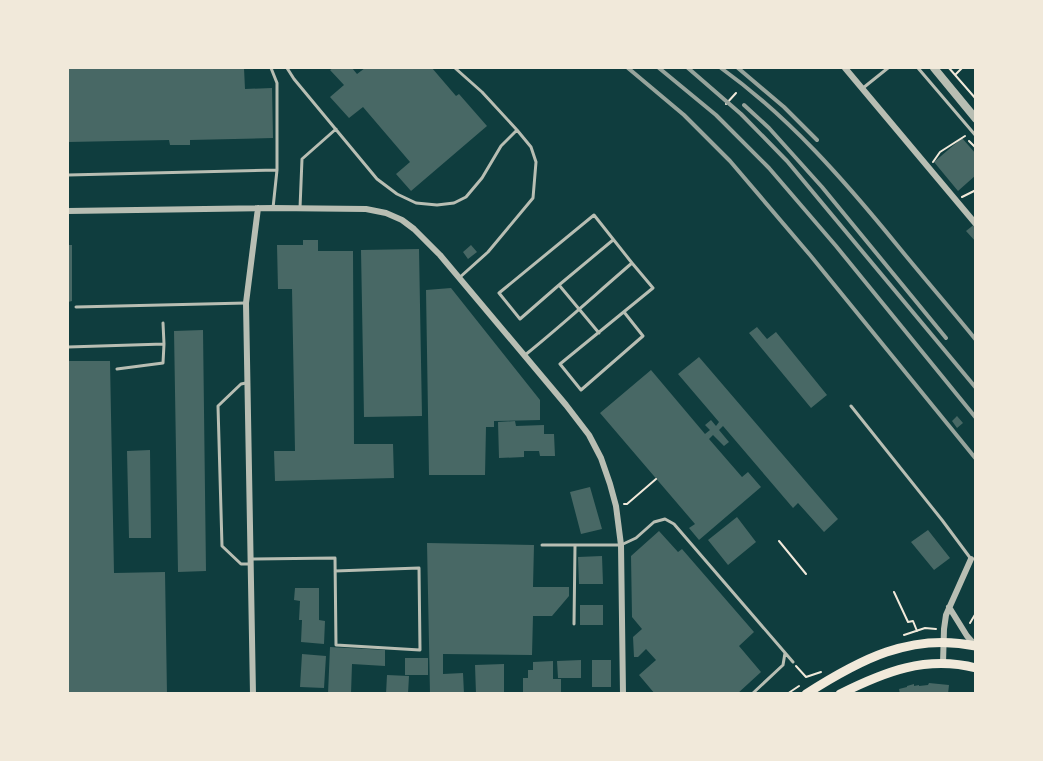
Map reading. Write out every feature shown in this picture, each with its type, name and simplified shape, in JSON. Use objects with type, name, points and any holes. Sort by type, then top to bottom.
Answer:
[{"type":"main road","points":[[806,693],[850,668],[902,647],[943,641],[975,646]]},
{"type":"main road","points":[[840,693],[885,673],[908,667],[943,663],[975,668]]},
{"type":"street","points":[[845,68],[975,223]]},
{"type":"street","points":[[933,68],[975,119]]},
{"type":"street","points":[[253,693],[246,303],[258,208]]},
{"type":"street","points":[[68,211],[366,209],[386,213],[402,220],[414,229],[433,247],[566,405],[589,435],[601,458],[616,506],[621,546],[623,693]]},
{"type":"street","points":[[943,663],[944,623],[971,559]]},
{"type":"street","points":[[949,607],[975,646]]},
{"type":"lane","points":[[271,68],[278,82],[277,170],[273,208]]},
{"type":"lane","points":[[287,68],[377,179],[397,194],[416,203],[437,205],[454,203],[466,197],[482,178],[501,146],[517,130]]},
{"type":"lane","points":[[455,68],[482,92],[517,130],[531,147],[536,162],[533,198],[489,252],[459,278]]},
{"type":"lane","points":[[862,88],[888,68]]},
{"type":"lane","points":[[918,68],[975,136]]},
{"type":"lane","points":[[300,208],[302,159],[336,129]]},
{"type":"lane","points":[[68,175],[277,170]]},
{"type":"lane","points":[[614,240],[520,319],[499,293],[594,215],[653,288],[560,364],[580,390],[643,336],[624,312]]},
{"type":"lane","points":[[525,355],[632,263]]},
{"type":"lane","points":[[559,285],[599,333]]},
{"type":"lane","points":[[76,307],[246,303]]},
{"type":"lane","points":[[117,369],[164,363],[164,323]]},
{"type":"lane","points":[[68,347],[164,344]]},
{"type":"lane","points":[[248,383],[241,384],[218,406],[222,546],[241,564],[335,558],[335,571],[336,645],[420,650],[418,568],[335,571]]},
{"type":"lane","points":[[850,406],[928,501],[971,559]]},
{"type":"lane","points":[[542,545],[621,546],[636,538],[654,522],[665,519],[674,524],[793,662]]},
{"type":"lane","points":[[574,624],[575,546]]},
{"type":"lane","points":[[752,693],[783,665],[785,653]]},
{"type":"path","points":[[949,68],[975,99]]},
{"type":"path","points":[[955,75],[962,68]]},
{"type":"path","points":[[726,104],[736,93]]},
{"type":"path","points":[[928,166],[940,152],[965,136]]},
{"type":"path","points":[[956,200],[975,190]]},
{"type":"path","points":[[616,506],[627,504],[656,479]]},
{"type":"path","points":[[779,541],[806,574]]},
{"type":"path","points":[[894,592],[908,622],[912,621],[917,631]]},
{"type":"path","points":[[970,623],[975,614]]},
{"type":"path","points":[[793,662],[806,677],[826,670]]},
{"type":"building","points":[[68,68],[244,68],[245,89],[272,88],[273,138],[190,140],[190,145],[170,145],[169,140],[68,142]]},
{"type":"building","points":[[352,68],[357,74],[365,68],[432,68],[456,96],[459,94],[487,126],[411,191],[396,174],[410,162],[363,107],[349,118],[330,97],[344,85],[330,70]]},
{"type":"building","points":[[962,138],[976,154],[976,175],[958,191],[934,162]]},
{"type":"building","points":[[976,223],[976,242],[966,231]]},
{"type":"building","points":[[303,240],[318,240],[318,251],[353,251],[354,444],[393,444],[394,478],[275,481],[274,451],[295,451],[292,289],[278,289],[277,245],[303,245]]},
{"type":"building","points":[[68,245],[72,245],[72,301],[68,302]]},
{"type":"building","points":[[471,245],[477,252],[468,259],[463,252]]},
{"type":"building","points":[[419,249],[422,416],[364,417],[361,250]]},
{"type":"building","points":[[451,288],[540,400],[540,420],[494,421],[494,427],[486,427],[485,475],[429,475],[426,290]]},
{"type":"building","points":[[757,327],[767,339],[776,332],[827,395],[811,408],[749,333]]},
{"type":"building","points":[[203,330],[206,571],[178,572],[174,331]]},
{"type":"building","points":[[699,357],[838,519],[824,532],[798,503],[793,508],[723,426],[719,430],[729,442],[724,446],[713,435],[709,439],[742,477],[748,472],[761,487],[699,540],[689,528],[695,524],[600,413],[651,370],[705,434],[710,430],[705,425],[711,420],[716,426],[719,422],[678,374]]},
{"type":"building","points":[[68,361],[110,361],[114,573],[165,572],[167,694],[68,694]]},
{"type":"building","points":[[957,416],[963,423],[957,428],[952,421]]},
{"type":"building","points":[[515,421],[516,426],[544,425],[544,434],[554,434],[555,456],[540,456],[539,451],[524,451],[524,457],[499,458],[498,422]]},
{"type":"building","points":[[150,450],[151,538],[129,538],[127,451]]},
{"type":"building","points":[[590,487],[602,529],[581,534],[570,492]]},
{"type":"building","points":[[737,517],[756,542],[728,565],[708,540]]},
{"type":"building","points":[[928,530],[950,558],[934,570],[911,542]]},
{"type":"building","points":[[659,531],[678,552],[682,549],[754,632],[739,646],[761,672],[737,694],[655,694],[639,675],[656,660],[646,649],[638,657],[634,657],[633,637],[642,629],[632,617],[631,556]]},
{"type":"building","points":[[427,543],[534,545],[533,587],[569,587],[569,596],[552,616],[533,616],[532,655],[443,654],[443,674],[463,673],[464,694],[430,694]]},
{"type":"building","points":[[602,556],[603,584],[579,584],[578,557]]},
{"type":"building","points":[[295,588],[319,588],[319,620],[325,621],[324,644],[301,642],[300,601],[294,600]]},
{"type":"building","points":[[580,605],[603,605],[603,625],[580,625]]},
{"type":"building","points":[[330,647],[385,650],[385,666],[352,664],[351,694],[328,694]]},
{"type":"building","points":[[302,654],[326,656],[324,688],[300,687]]},
{"type":"building","points":[[405,658],[428,658],[428,675],[405,675]]},
{"type":"building","points":[[581,660],[581,678],[558,678],[557,661]]},
{"type":"building","points":[[592,660],[611,660],[611,687],[592,687]]},
{"type":"building","points":[[553,661],[553,679],[561,679],[561,694],[523,694],[523,678],[528,678],[528,670],[533,670],[533,662]]},
{"type":"building","points":[[504,664],[504,694],[476,694],[475,665]]},
{"type":"building","points":[[387,675],[409,676],[408,694],[386,694]]},
{"type":"building","points":[[929,683],[949,685],[948,694],[900,694],[899,689],[914,684],[914,686],[919,686]]},
{"type":"railway","points":[[628,68],[684,115],[730,161],[810,255],[976,459]]},
{"type":"railway","points":[[659,68],[716,115],[769,168],[836,246],[976,418]]},
{"type":"railway","points":[[688,68],[741,114],[787,161],[976,388]]},
{"type":"railway","points":[[721,68],[770,107],[815,150],[976,340]]},
{"type":"railway","points":[[738,68],[784,107],[817,140]]},
{"type":"railway","points":[[744,105],[769,128],[822,187],[946,338]]}]
